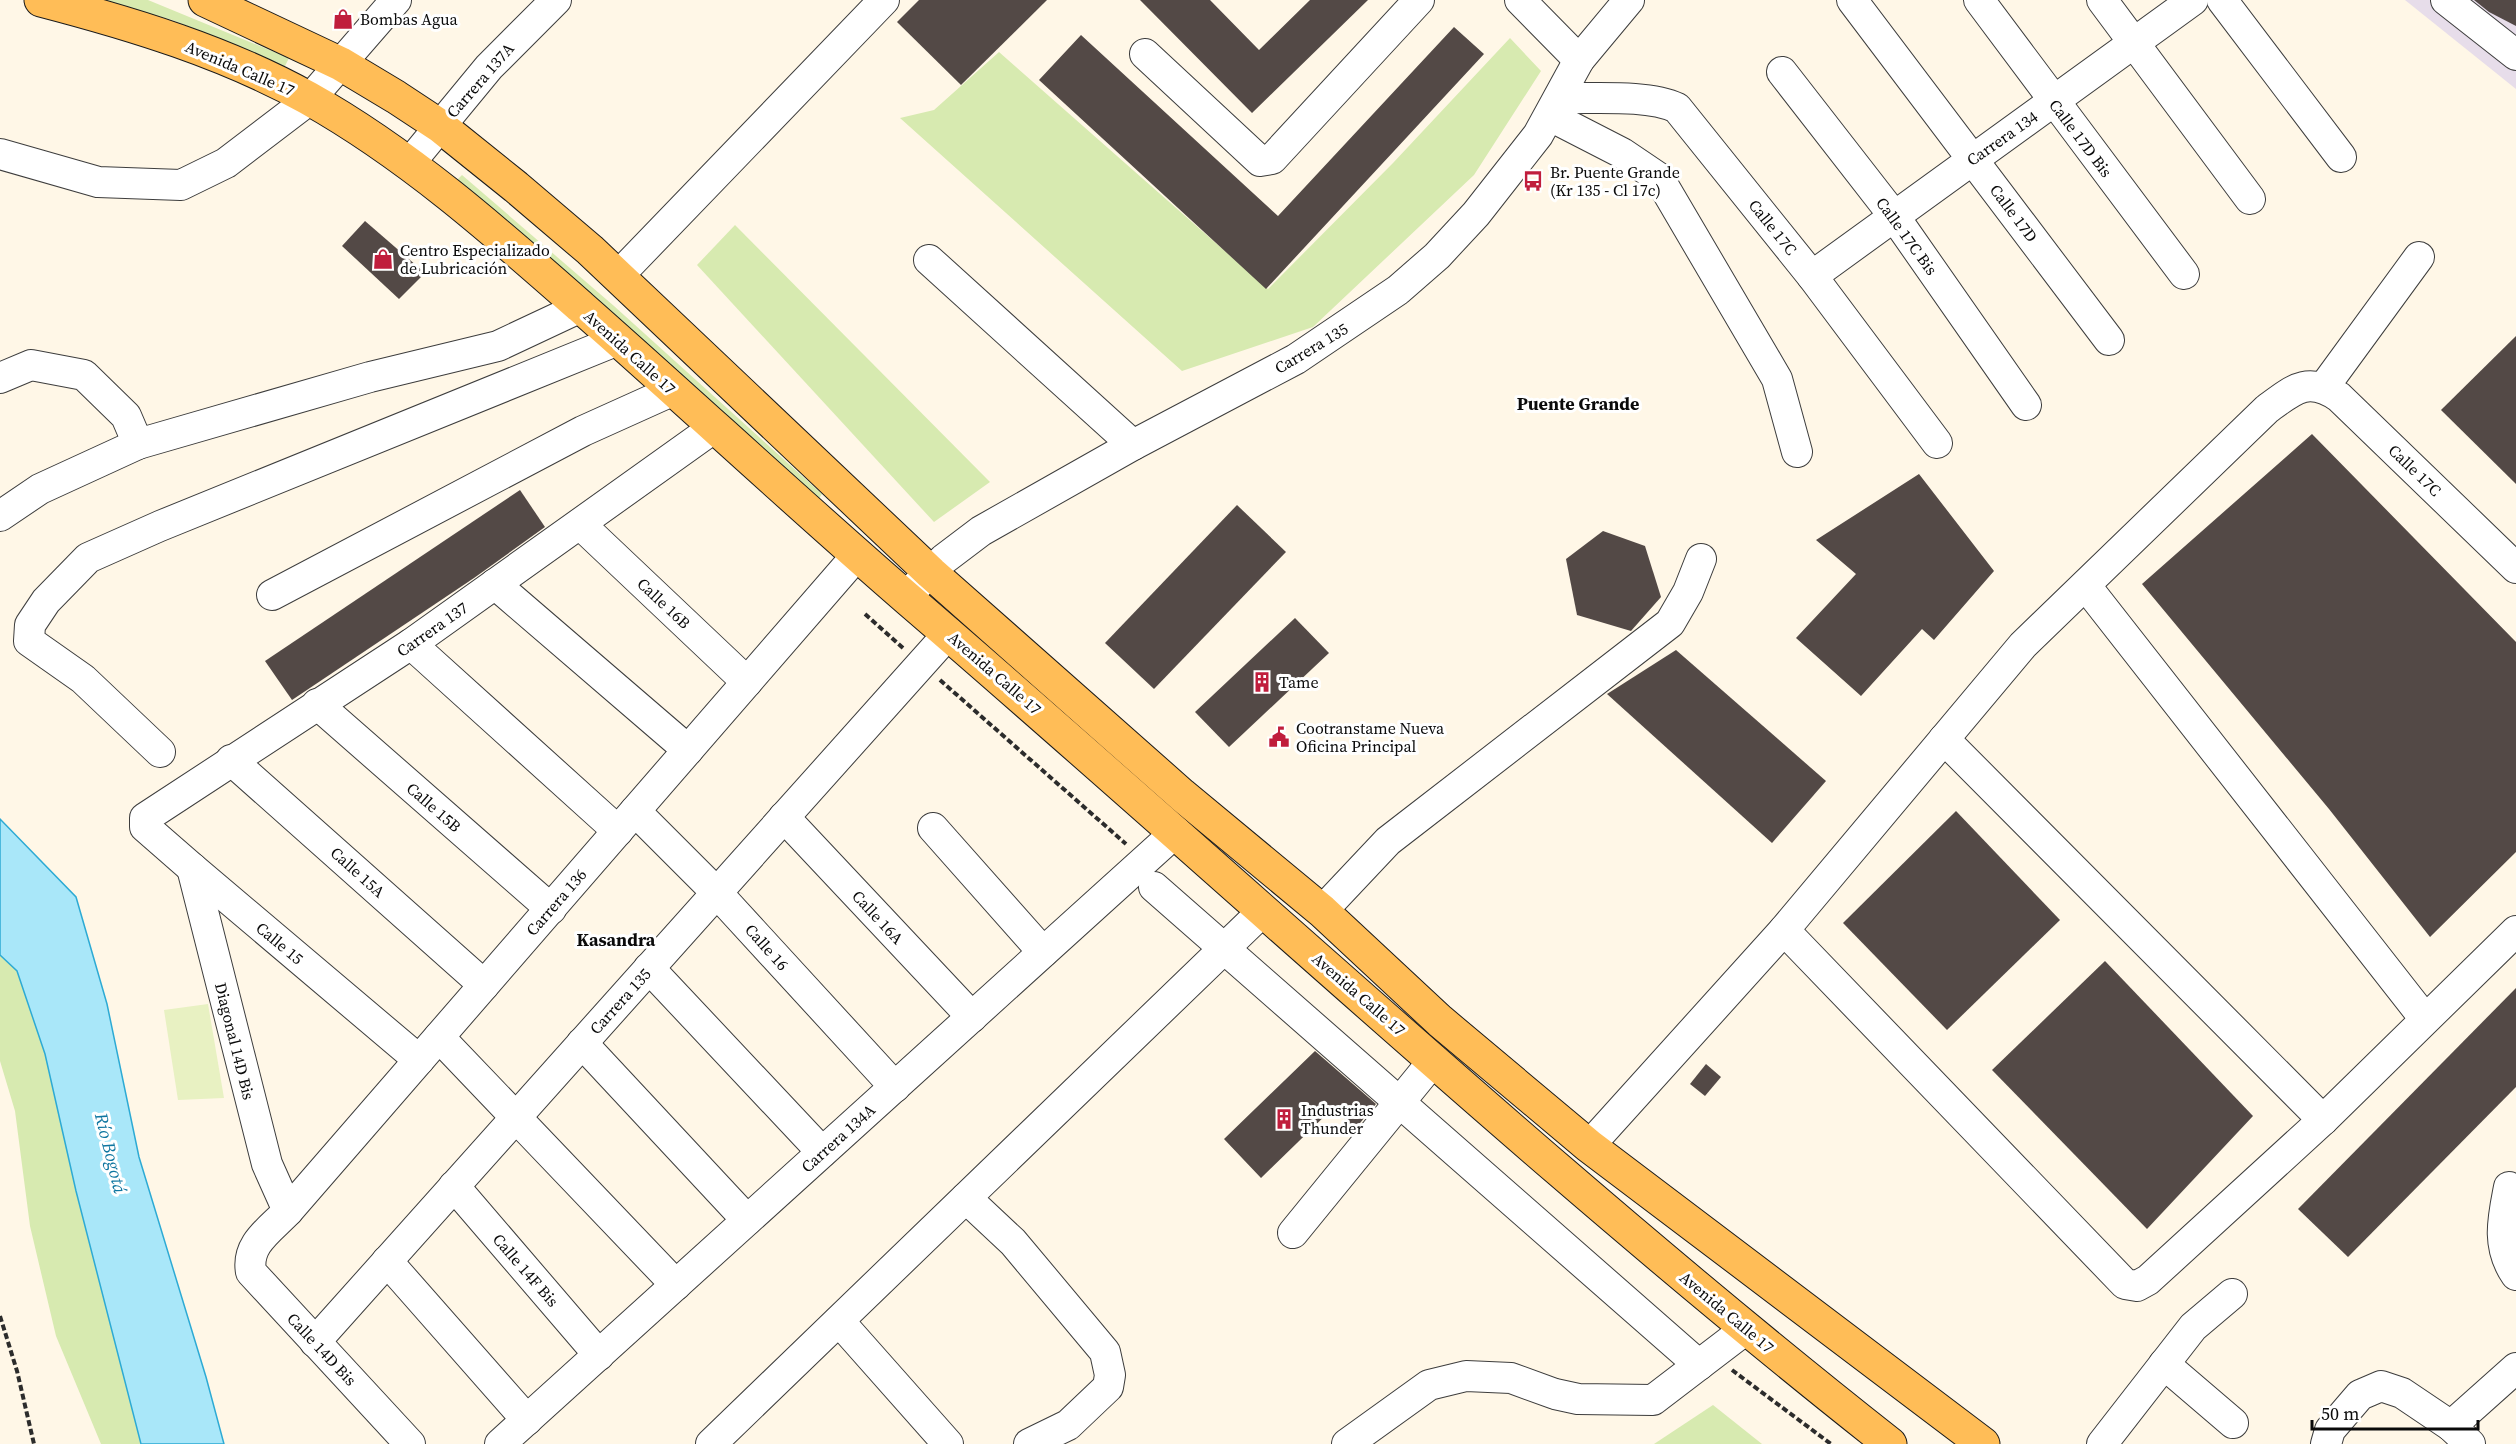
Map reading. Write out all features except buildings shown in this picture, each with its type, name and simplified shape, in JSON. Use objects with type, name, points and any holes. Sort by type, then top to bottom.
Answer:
[{"type":"main road","name":"Avenida Calle 17","points":[[41,0],[77,4],[227,59],[310,99],[352,124],[409,164],[531,263],[1571,1181],[1746,1329],[1890,1444]]},
{"type":"main road","name":"Avenida Calle 17","points":[[205,0],[341,64],[440,126],[525,194],[618,276],[931,573],[1182,795],[1322,910],[1440,1021],[1589,1146],[1983,1444]]},
{"type":"street","points":[[0,154],[99,182],[181,185],[226,163],[310,99],[396,0]]},
{"type":"street","name":"Carrera 137A","points":[[409,164],[501,54],[556,0]]},
{"type":"street","points":[[618,276],[884,0]]},
{"type":"street","points":[[1145,54],[1260,162],[1266,162],[1272,159],[1419,0]]},
{"type":"street","points":[[1520,0],[1579,60]]},
{"type":"street","name":"Carrera 135","points":[[906,596],[944,559],[981,531],[1133,445],[1296,360],[1398,290],[1437,256],[1470,221],[1538,135],[1579,60],[1629,0]]},
{"type":"street","name":"Calle 17D","points":[[1852,0],[2109,340]]},
{"type":"street","name":"Calle 17D Bis","points":[[1979,0],[2184,274]]},
{"type":"street","points":[[2102,0],[2250,199]]},
{"type":"street","name":"Carrera 134","points":[[1812,276],[2193,0]]},
{"type":"street","points":[[2222,0],[2341,157]]},
{"type":"street","points":[[2446,0],[2516,55]]},
{"type":"street","name":"Calle 17C Bis","points":[[1782,72],[1894,216],[2026,405]]},
{"type":"street","name":"Calle 17C","points":[[1554,107],[1650,100],[1665,102],[1677,108],[1812,276],[1937,443]]},
{"type":"street","points":[[1554,107],[1659,178],[1777,379],[1797,452]]},
{"type":"street","points":[[1589,1146],[1784,930],[2023,645],[2267,409],[2287,394],[2316,386],[2419,257]]},
{"type":"street","points":[[929,260],[1133,445]]},
{"type":"street","points":[[0,516],[40,489],[138,444],[370,377],[498,346],[581,307]]},
{"type":"street","points":[[160,752],[83,679],[29,641],[30,625],[46,601],[88,558],[160,526],[618,340]]},
{"type":"street","points":[[0,378],[31,365],[84,375],[126,416],[138,444]]},
{"type":"street","name":"Calle 17C","points":[[2316,386],[2340,397],[2516,568]]},
{"type":"street","points":[[272,594],[583,431],[674,390]]},
{"type":"street","name":"Carrera 137","points":[[144,822],[145,818],[231,760],[411,644],[715,427]]},
{"type":"street","name":"Calle 16B","points":[[580,524],[747,682]]},
{"type":"street","name":"Carrera 136","points":[[252,1249],[288,1211],[858,554]]},
{"type":"street","points":[[1322,910],[1388,841],[1670,623],[1688,592],[1701,559]]},
{"type":"street","points":[[495,584],[688,750]]},
{"type":"street","points":[[2086,586],[2425,1019]]},
{"type":"street","name":"Carrera 135","points":[[315,1342],[949,633]]},
{"type":"street","name":"Calle 16","points":[[411,644],[717,893],[895,1087]]},
{"type":"street","name":"Calle 15B","points":[[317,705],[551,909]]},
{"type":"street","points":[[1944,739],[2323,1120]]},
{"type":"street","name":"Calle 15A","points":[[231,760],[484,985]]},
{"type":"street","name":"Calle 16A","points":[[784,817],[972,1017]]},
{"type":"street","name":"Calle 15","points":[[144,822],[145,827],[192,868],[419,1060]]},
{"type":"street","points":[[933,828],[1043,952]]},
{"type":"street","name":"Carrera 134A","points":[[500,1444],[1176,832]]},
{"type":"street","name":"Diagonal 14D Bis","points":[[192,868],[267,1164],[288,1211]]},
{"type":"street","points":[[1154,887],[1699,1365]]},
{"type":"street","points":[[711,1444],[1263,910]]},
{"type":"street","points":[[1784,930],[2125,1284],[2137,1286],[2148,1281],[2323,1120],[2516,931]]},
{"type":"street","points":[[649,969],[822,1152]]},
{"type":"street","points":[[439,1037],[676,1285]]},
{"type":"street","points":[[582,1043],[747,1220]]},
{"type":"street","points":[[1293,1233],[1434,1060]]},
{"type":"street","name":"Calle 14F Bis","points":[[454,1186],[599,1354]]},
{"type":"street","points":[[2510,1187],[2502,1226],[2502,1246],[2516,1275]]},
{"type":"street","points":[[966,1198],[1013,1242],[1105,1352],[1110,1375],[1108,1387],[1068,1425],[1029,1444]]},
{"type":"street","name":"Calle 14D Bis","points":[[252,1249],[249,1259],[251,1272],[410,1444]]},
{"type":"street","points":[[387,1261],[527,1420]]},
{"type":"street","points":[[2102,1444],[2193,1327],[2232,1294]]},
{"type":"street","points":[[839,1321],[948,1444]]},
{"type":"street","points":[[1347,1444],[1429,1385],[1466,1376],[1511,1378],[1555,1394],[1578,1399],[1653,1400],[1746,1329]]},
{"type":"street","points":[[2164,1364],[2233,1423]]},
{"type":"street","points":[[2325,1444],[2330,1430],[2360,1395],[2381,1386],[2402,1393],[2460,1435],[2516,1368]]},
{"type":"path","points":[[0,1316],[17,1371],[34,1444]]},
{"type":"shaded area","points":[[2405,0],[2516,0],[2516,89]]},
{"type":"green space","points":[[101,0],[148,0],[289,58],[284,68],[226,41],[172,20]]},
{"type":"green space","points":[[1510,38],[1541,71],[1474,175],[1313,327],[1182,371],[900,118],[934,110],[999,52],[1268,289],[1393,163]]},
{"type":"green space","points":[[462,175],[614,306],[822,494],[816,503],[449,188]]},
{"type":"green space","points":[[735,225],[990,482],[934,522],[697,265]]},
{"type":"green space","points":[[0,955],[17,971],[45,1054],[76,1191],[141,1444],[101,1444],[56,1336],[30,1226],[15,1111],[0,1061]]},
{"type":"green space","points":[[208,1004],[224,1098],[178,1100],[164,1010]]},
{"type":"green space","points":[[1713,1405],[1762,1444],[1654,1444]]},
{"type":"water","name":"Río Bogotá","points":[[0,819],[76,897],[107,1004],[139,1157],[224,1444],[141,1444],[76,1191],[45,1054],[17,971],[0,955]]},
{"type":"place","name":"Bombas Agua","points":[[343,19]]},
{"type":"place","name":"Br. Puente Grande (Kr 135 - Cl 17c)","points":[[1533,181]]},
{"type":"place","name":"Centro Especializado de Lubricación","points":[[383,259]]},
{"type":"place","name":"Tame","points":[[1262,682]]},
{"type":"place","name":"Cootranstame Nueva Oficina Principal","points":[[1279,737]]},
{"type":"place","name":"Industrias Thunder","points":[[1284,1119]]},
{"type":"district","name":"Puente Grande","points":[[1578,403]]},
{"type":"district","name":"Kasandra","points":[[616,939]]}]
